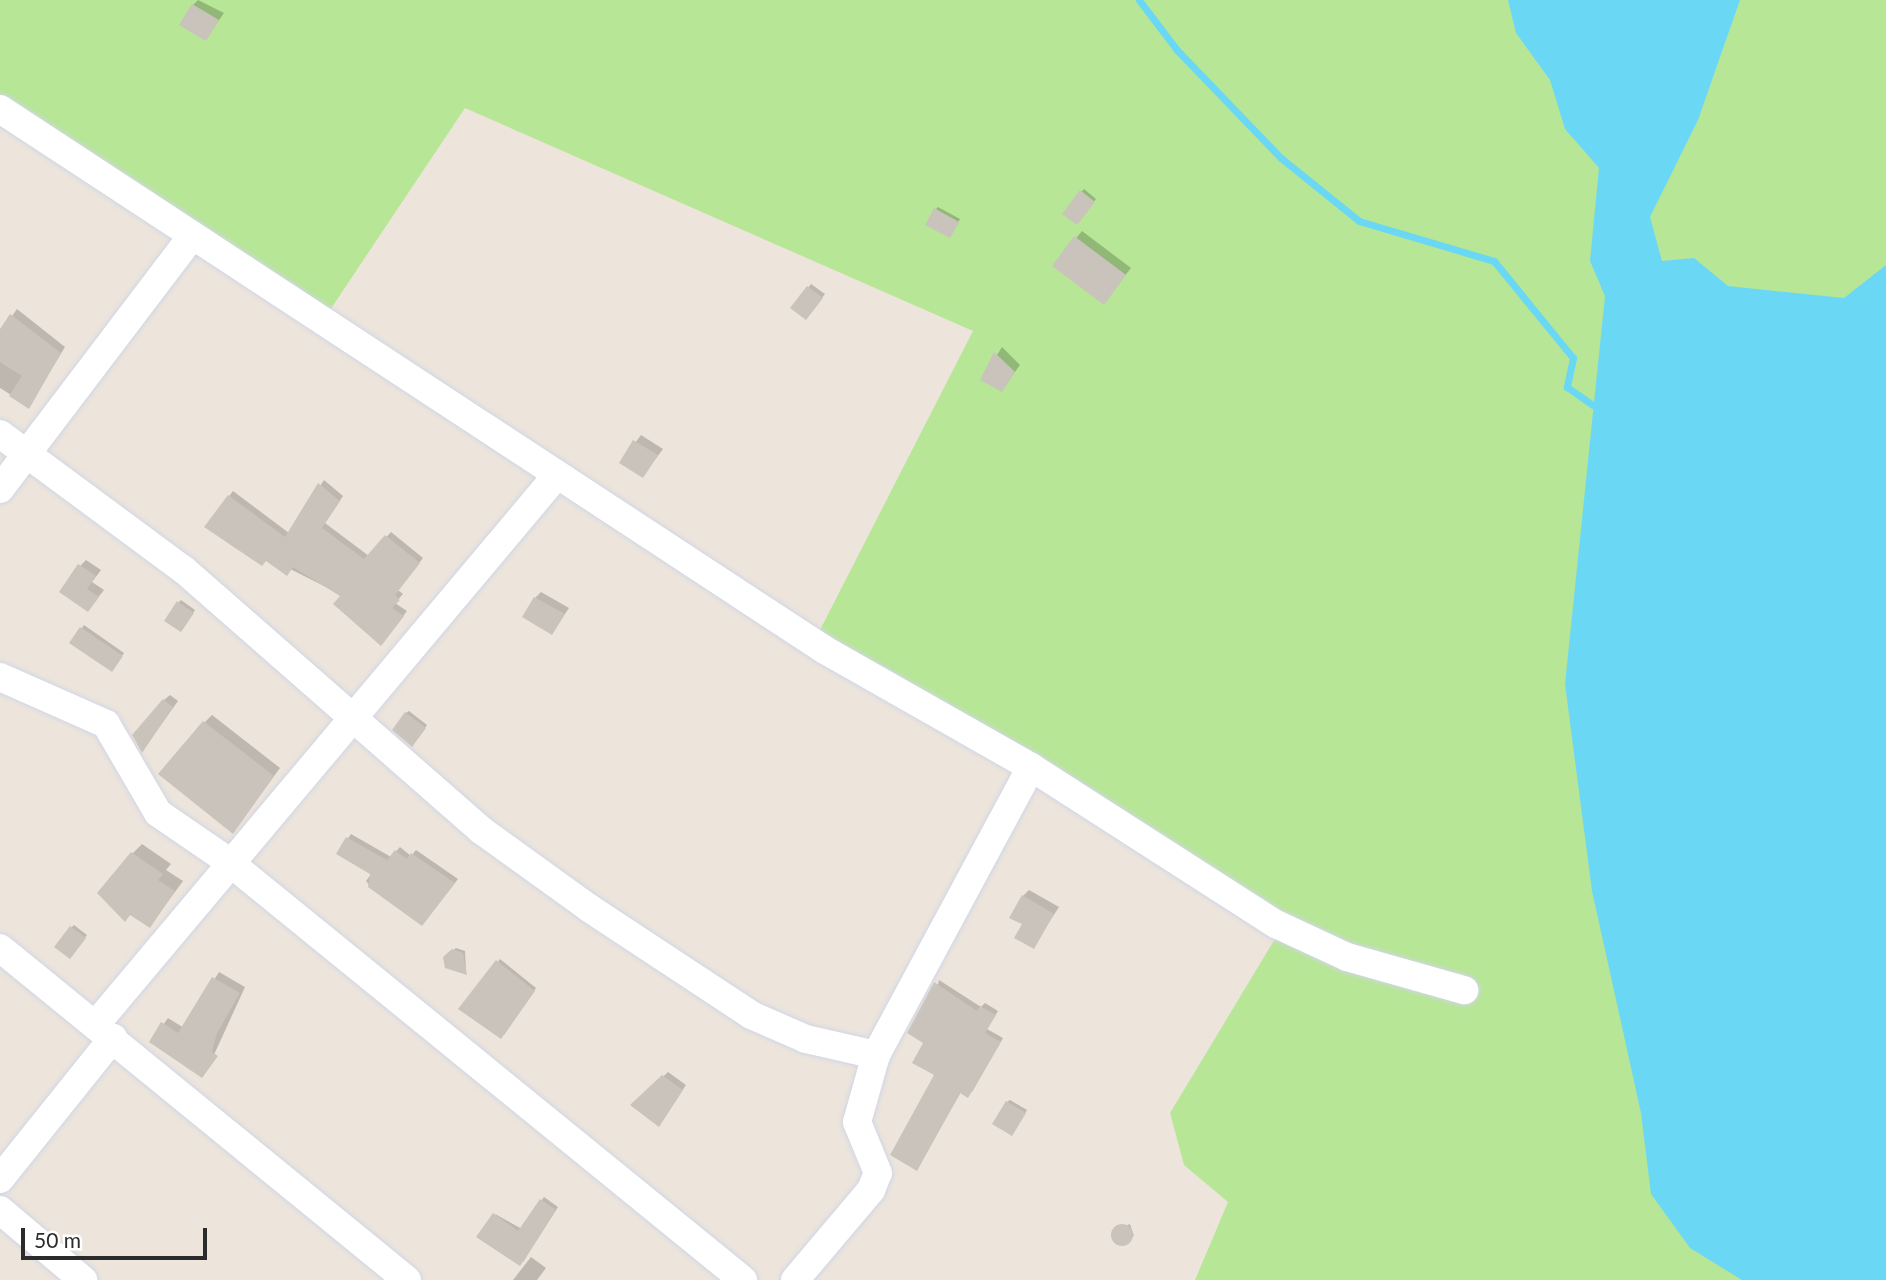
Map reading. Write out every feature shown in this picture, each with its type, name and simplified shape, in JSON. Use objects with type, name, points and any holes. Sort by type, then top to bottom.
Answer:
[{"type":"street","points":[[0,109],[191,237],[825,650],[1031,767],[1276,924],[1347,957],[1464,989]]},
{"type":"street","points":[[0,489],[191,237]]},
{"type":"street","points":[[0,434],[184,570],[351,720],[481,830],[751,1015],[806,1039],[876,1055]]},
{"type":"street","points":[[0,1179],[228,861],[351,720],[556,475]]},
{"type":"street","points":[[0,677],[106,724],[122,743],[145,799],[228,861],[743,1280]]},
{"type":"street","points":[[795,1280],[840,1230],[878,1173],[858,1122],[876,1055],[1031,767]]},
{"type":"street","points":[[0,948],[105,1030],[407,1280]]},
{"type":"street","points":[[0,1210],[83,1280]]},
{"type":"green space","points":[[0,0],[1886,0],[1886,1280],[1195,1280],[1228,1202],[1184,1165],[1170,1113],[1287,919],[820,630],[973,331],[465,108],[328,313],[0,98]]},
{"type":"water","points":[[1508,0],[1740,0],[1698,120],[1650,217],[1662,261],[1694,258],[1728,286],[1844,298],[1886,265],[1886,1280],[1742,1280],[1690,1248],[1651,1194],[1641,1113],[1592,891],[1565,684],[1605,296],[1590,261],[1599,168],[1565,129],[1550,80],[1516,33]]},
{"type":"building","points":[[192,4],[219,20],[206,41],[179,25]]},
{"type":"building","points":[[1080,190],[1095,202],[1077,225],[1062,214]]},
{"type":"building","points":[[934,208],[959,222],[950,238],[925,225]]},
{"type":"building","points":[[1074,236],[1126,275],[1104,305],[1052,266]]},
{"type":"building","points":[[807,286],[823,298],[806,320],[790,308]]},
{"type":"building","points":[[10,314],[61,353],[29,409],[9,396],[22,376],[0,362],[0,329]]},
{"type":"building","points":[[994,352],[1015,372],[1002,392],[980,380]]},
{"type":"building","points":[[633,440],[658,455],[643,478],[619,463]]},
{"type":"building","points":[[318,483],[340,501],[322,528],[364,559],[385,535],[420,563],[395,595],[400,600],[392,608],[404,616],[381,646],[333,604],[340,596],[293,567],[287,576],[266,561],[262,566],[204,527],[228,495],[285,537]]},
{"type":"building","points":[[78,564],[96,576],[87,589],[99,597],[88,612],[59,592]]},
{"type":"building","points":[[534,597],[565,614],[552,635],[522,617]]},
{"type":"building","points":[[177,601],[194,613],[181,632],[164,621]]},
{"type":"building","points":[[80,627],[123,656],[112,672],[69,643]]},
{"type":"building","points":[[163,699],[173,707],[142,753],[132,735]]},
{"type":"building","points":[[405,712],[426,728],[412,747],[392,730]]},
{"type":"building","points":[[203,721],[274,776],[233,834],[158,774]]},
{"type":"building","points":[[346,837],[387,860],[395,850],[407,859],[411,853],[455,883],[422,926],[368,887],[370,874],[336,854]]},
{"type":"building","points":[[131,852],[163,874],[158,880],[175,891],[150,928],[130,915],[125,922],[97,893]]},
{"type":"building","points":[[1022,895],[1054,914],[1034,949],[1014,938],[1022,924],[1009,918]]},
{"type":"building","points":[[70,926],[86,938],[70,959],[54,947]]},
{"type":"building","points":[[452,949],[463,953],[467,975],[445,968],[443,957]]},
{"type":"building","points":[[496,960],[535,991],[501,1039],[458,1009]]},
{"type":"building","points":[[212,977],[240,993],[217,1033],[212,1052],[218,1056],[202,1078],[149,1042],[161,1022],[178,1033]]},
{"type":"building","points":[[934,982],[977,1011],[980,1006],[996,1015],[985,1033],[1001,1042],[968,1098],[960,1093],[917,1171],[890,1155],[934,1075],[912,1063],[923,1043],[907,1033]]},
{"type":"building","points":[[662,1075],[683,1090],[659,1127],[630,1105]]},
{"type":"building","points":[[1006,1101],[1026,1113],[1012,1136],[992,1124]]},
{"type":"building","points":[[540,1199],[556,1210],[520,1266],[476,1237],[493,1213],[518,1231]]},
{"type":"building","points":[[1122,1224],[1130,1227],[1133,1235],[1130,1243],[1122,1246],[1114,1243],[1111,1235],[1114,1227]]},
{"type":"waterway","points":[[1139,0],[1177,50],[1281,158],[1359,221],[1494,261],[1573,358],[1567,387],[1593,405]]}]
